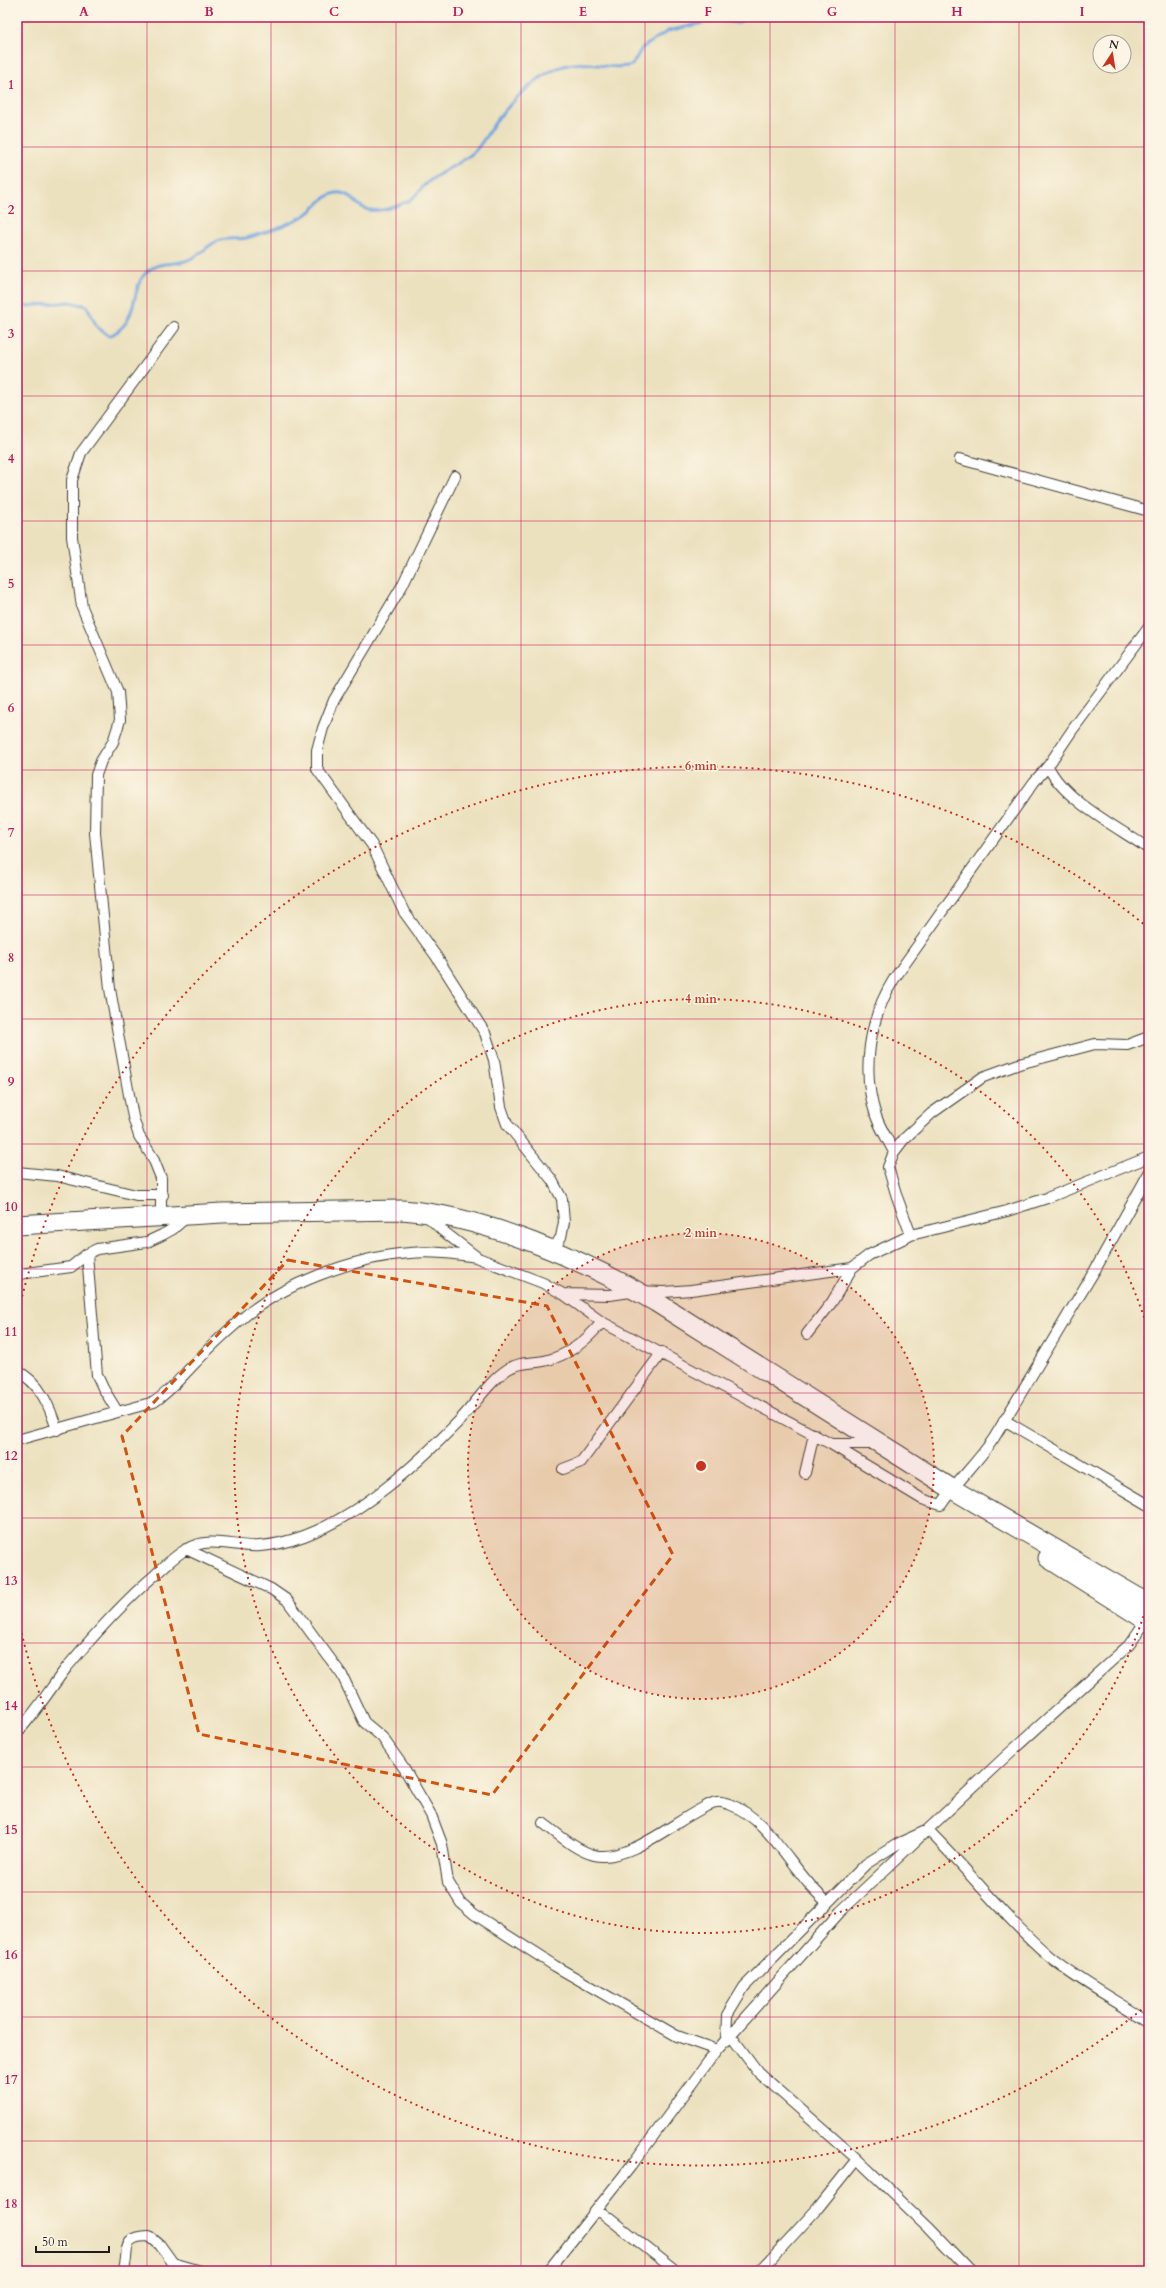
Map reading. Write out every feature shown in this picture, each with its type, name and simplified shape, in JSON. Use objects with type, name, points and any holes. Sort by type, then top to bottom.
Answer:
[{"type":"highway","points":[[17,1225],[189,1215],[319,1210],[423,1212],[469,1222],[552,1251],[637,1290],[952,1489],[979,1504],[1056,1564],[1148,1616]]},
{"type":"street","points":[[161,1217],[163,1195],[161,1178],[153,1158],[139,1136],[134,1117],[110,989],[96,833],[96,775],[101,761],[113,742],[120,720],[118,692],[82,607],[72,537],[72,480],[81,453],[174,327]]},
{"type":"street","points":[[960,459],[1149,511]]},
{"type":"street","points":[[455,476],[402,586],[334,700],[323,728],[317,750],[317,769],[372,845],[404,912],[436,956],[485,1033],[494,1060],[501,1107],[507,1124],[552,1180],[562,1199],[564,1222],[562,1237],[552,1251]]},
{"type":"street","points":[[894,1152],[877,1117],[868,1079],[872,1036],[878,1008],[898,974],[1030,787],[1048,766],[1072,729],[1149,627]]},
{"type":"street","points":[[1048,766],[1051,773],[1070,794],[1149,848]]},
{"type":"street","points":[[911,1235],[888,1167],[894,1152],[904,1139],[932,1113],[983,1077],[1019,1064],[1070,1049],[1095,1044],[1127,1045],[1149,1037]]},
{"type":"street","points":[[807,1334],[824,1313],[852,1268],[869,1255],[911,1235],[1007,1211],[1047,1198],[1149,1156]]},
{"type":"street","points":[[17,1172],[56,1176],[136,1195],[163,1195]]},
{"type":"street","points":[[17,1440],[57,1430],[117,1411],[154,1402],[167,1393],[220,1338],[254,1308],[272,1296],[297,1285],[349,1266],[409,1253],[445,1253],[478,1258],[529,1276],[563,1294],[602,1322],[662,1352],[814,1434],[931,1503],[942,1505],[952,1489],[983,1454],[1095,1270],[1149,1173]]},
{"type":"street","points":[[423,1212],[443,1231],[478,1258]]},
{"type":"street","points":[[18,1274],[66,1269],[76,1264],[87,1254],[97,1249],[147,1242],[173,1229],[189,1215]]},
{"type":"street","points":[[87,1254],[98,1375],[102,1388],[117,1411]]},
{"type":"street","points":[[563,1294],[610,1295],[637,1290],[664,1292],[691,1290],[852,1268]]},
{"type":"street","points":[[17,1733],[89,1641],[143,1585],[186,1549],[207,1542],[259,1546],[278,1544],[304,1536],[336,1521],[366,1502],[422,1457],[458,1422],[495,1380],[509,1368],[519,1364],[548,1360],[561,1355],[589,1338],[602,1322]]},
{"type":"street","points":[[563,1469],[581,1462],[662,1352]]},
{"type":"street","points":[[17,1372],[34,1383],[40,1391],[57,1430]]},
{"type":"street","points":[[1004,1420],[1149,1505]]},
{"type":"street","points":[[805,1473],[814,1434]]},
{"type":"street","points":[[831,1444],[881,1444]]},
{"type":"street","points":[[186,1549],[271,1588],[287,1600],[342,1674],[364,1722],[382,1737],[404,1768],[431,1815],[442,1844],[448,1882],[461,1903],[474,1914],[555,1966],[671,2032],[695,2044],[717,2050]]},
{"type":"street","points":[[548,2271],[597,2209],[717,2050],[840,1912],[1005,1757],[1128,1645],[1148,1616]]},
{"type":"street","points":[[543,1823],[584,1852],[596,1856],[614,1855],[655,1838],[694,1812],[716,1802],[729,1804],[750,1816],[768,1834],[783,1850],[811,1889],[826,1902]]},
{"type":"street","points":[[928,1830],[899,1842],[866,1864],[826,1902],[744,1987],[734,2000],[727,2015],[728,2039],[758,2072],[857,2159],[928,2227],[970,2271]]},
{"type":"street","points":[[928,1830],[964,1866],[1004,1912],[1050,1956],[1149,2021]]},
{"type":"street","points":[[760,2271],[808,2219],[857,2159]]},
{"type":"street","points":[[597,2209],[676,2271]]},
{"type":"street","points":[[123,2271],[126,2247],[131,2240],[144,2236],[149,2236],[160,2245],[173,2263],[201,2271]]},
{"type":"highlighted area","points":[[288,1260],[547,1306],[673,1555],[492,1795],[199,1734],[122,1436]]},
{"type":"waterway","points":[[17,307],[70,302],[87,306],[97,327],[109,336],[120,330],[127,321],[140,281],[145,273],[154,267],[189,260],[219,240],[246,238],[283,226],[307,214],[326,197],[336,193],[345,194],[362,207],[371,210],[377,211],[400,205],[412,199],[437,175],[463,161],[474,152],[510,104],[533,83],[549,72],[578,63],[613,67],[632,65],[642,48],[668,31],[715,20],[738,23],[745,17]]}]
